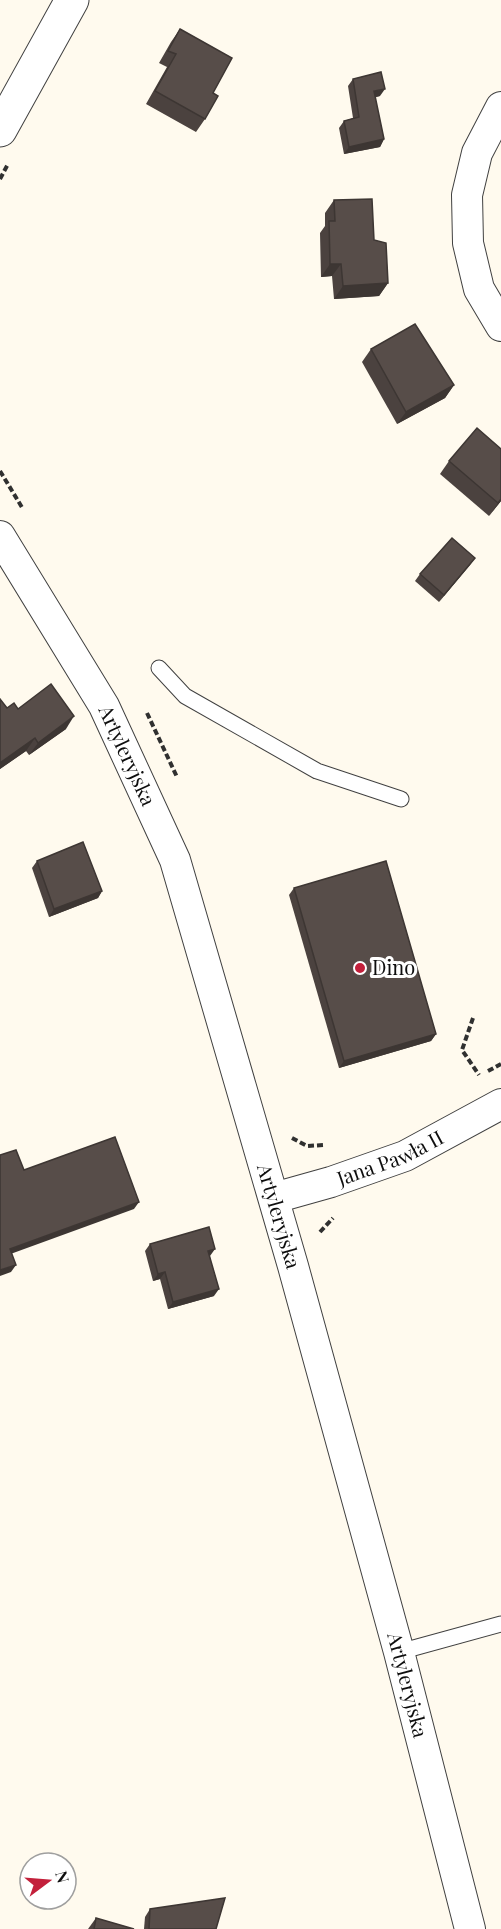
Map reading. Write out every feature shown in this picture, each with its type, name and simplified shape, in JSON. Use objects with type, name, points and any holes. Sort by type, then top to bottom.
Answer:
[{"type":"street","points":[[0,130],[72,0]]},
{"type":"street","points":[[501,107],[477,153],[467,195],[468,243],[479,289],[501,326]]},
{"type":"street","name":"Artyleryjska","points":[[0,536],[104,706],[175,860],[274,1198],[399,1652],[470,1929]]},
{"type":"street","name":"Jana Pawła II","points":[[274,1198],[331,1182],[405,1156],[501,1104]]},
{"type":"lane","points":[[159,668],[185,696],[317,771],[401,799]]},
{"type":"lane","points":[[399,1652],[501,1624]]},
{"type":"path","points":[[472,1018],[462,1050],[479,1075]]},
{"type":"path","points":[[469,1081],[501,1064]]},
{"type":"path","points":[[321,1146],[331,1143]]},
{"type":"path","points":[[317,1238],[321,1227],[341,1213]]},
{"type":"building","points":[[180,29],[232,58],[213,93],[218,96],[205,119],[155,91],[176,54],[168,51]]},
{"type":"building","points":[[381,72],[385,89],[374,91],[384,139],[349,147],[344,121],[359,117],[353,79]]},
{"type":"building","points":[[372,199],[374,240],[386,243],[388,283],[343,286],[341,264],[330,264],[329,221],[335,221],[334,200]]},
{"type":"building","points":[[415,324],[454,385],[406,412],[371,349]]},
{"type":"building","points":[[477,428],[501,449],[501,499],[498,503],[449,461]]},
{"type":"building","points":[[452,538],[475,558],[444,595],[420,574]]},
{"type":"building","points":[[51,684],[74,716],[38,743],[35,738],[0,763],[0,699],[7,708],[14,703],[18,709]]},
{"type":"building","points":[[83,842],[102,891],[54,909],[37,861]]},
{"type":"building","name":"Dino","points":[[386,861],[436,1034],[344,1061],[294,888]]},
{"type":"building","points":[[115,1137],[139,1202],[10,1249],[16,1265],[0,1270],[0,1155],[16,1150],[24,1170]]},
{"type":"building","points":[[209,1227],[215,1249],[208,1251],[219,1289],[173,1302],[165,1272],[158,1274],[150,1244]]},
{"type":"building","points":[[225,1898],[216,1929],[149,1929],[150,1909]]},
{"type":"building","points":[[96,1918],[134,1929],[94,1929]]},
{"type":"place","name":"Dino","points":[[360,968]]}]
